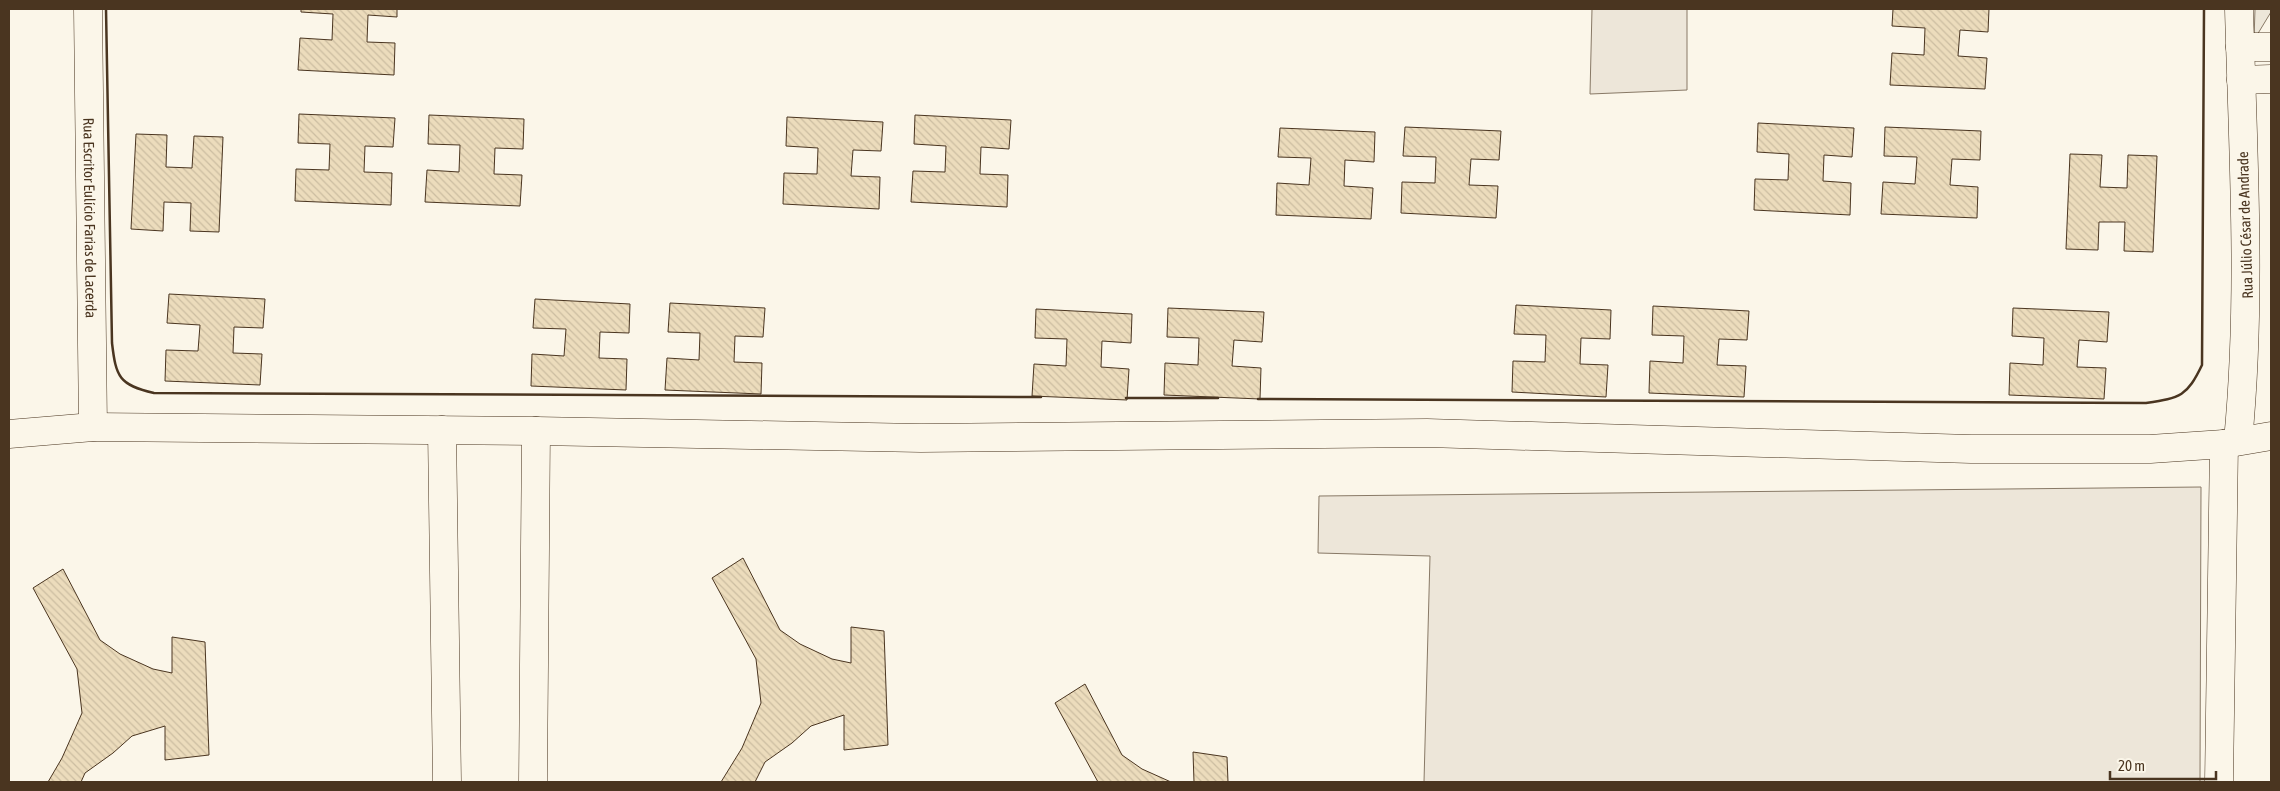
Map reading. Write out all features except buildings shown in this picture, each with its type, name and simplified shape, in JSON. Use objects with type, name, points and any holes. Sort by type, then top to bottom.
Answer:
[{"type":"street","name":"Rua Escritor Eulício Farias de Lacerda","points":[[88,9],[92,426]]},
{"type":"street","name":"Rua Júlio César de Andrade","points":[[2219,782],[2231,442],[2247,310],[2239,9]]},
{"type":"street","points":[[2240,47],[2271,46]]},
{"type":"street","points":[[2241,80],[2271,79]]},
{"type":"street","points":[[9,434],[92,426],[921,438],[1428,432],[1971,449],[2150,449],[2231,442],[2271,436]]},
{"type":"street","points":[[442,430],[446,782]]},
{"type":"street","points":[[533,782],[536,431]]},
{"type":"shaded area","points":[[1592,9],[1687,9],[1687,90],[1590,94]]},
{"type":"shaded area","points":[[2255,9],[2271,9],[2271,12],[2254,40]]},
{"type":"shaded area","points":[[2201,487],[2200,782],[1424,782],[1430,556],[1318,553],[1319,496]]},
{"type":"wall","points":[[106,9],[112,343],[118,372],[121,378],[133,387],[154,393],[1041,397]]},
{"type":"wall","points":[[1258,399],[2146,403],[2175,397],[2187,389],[2202,365],[2204,9]]},
{"type":"wall","points":[[1126,398],[1218,398]]}]
